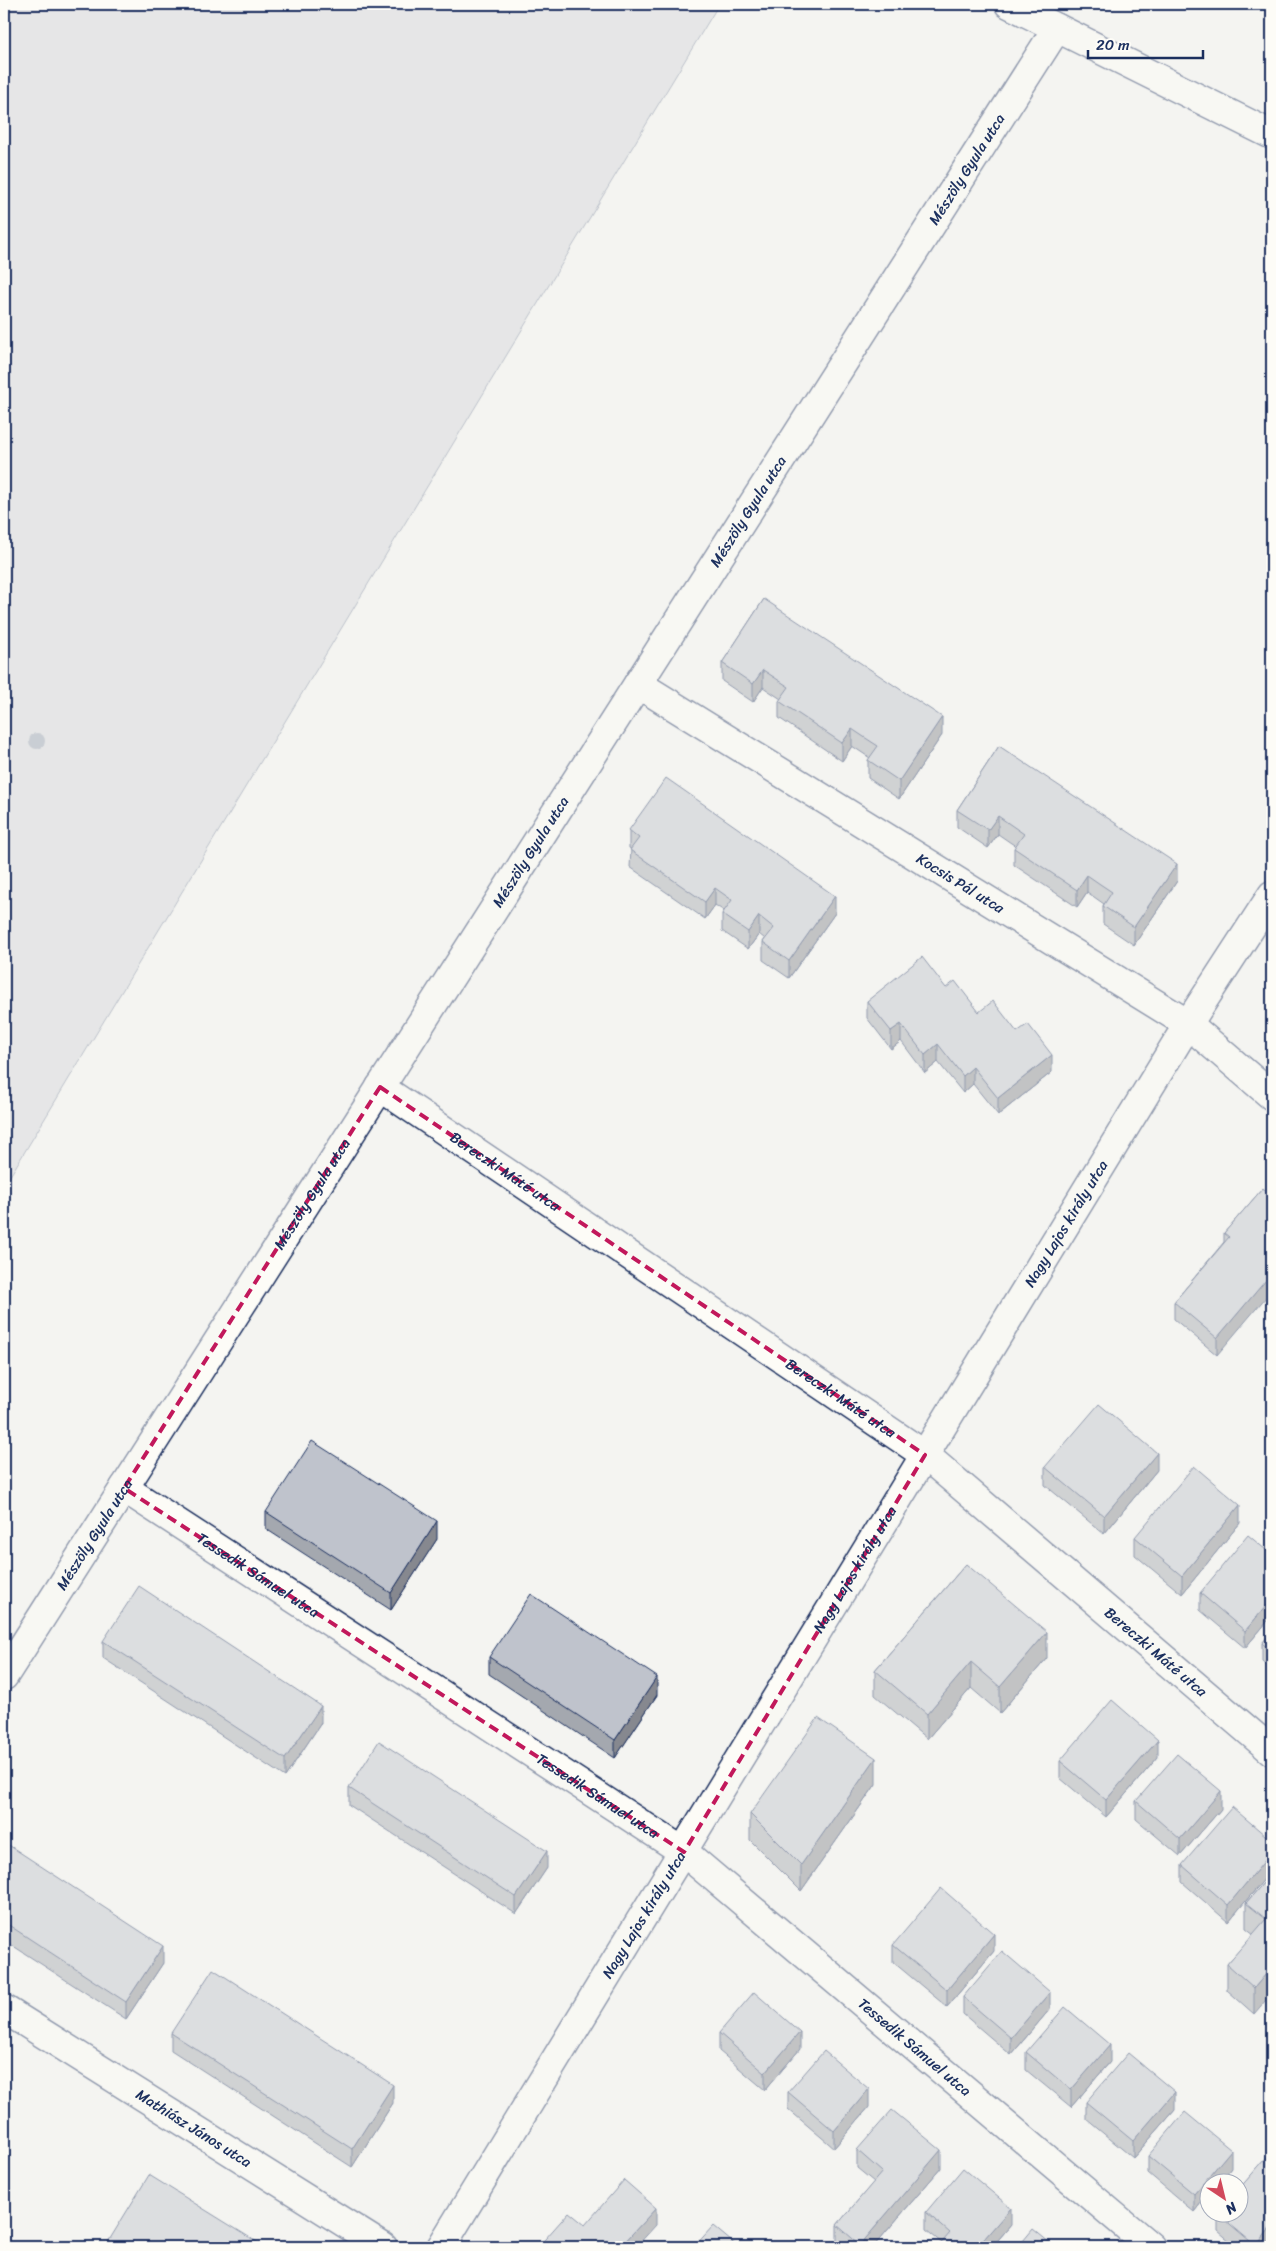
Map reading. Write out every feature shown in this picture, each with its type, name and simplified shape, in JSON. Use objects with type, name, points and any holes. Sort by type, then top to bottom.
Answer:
[{"type":"street","points":[[1009,4],[1272,135]]},
{"type":"street","name":"Mészöly Gyula utca","points":[[4,1676],[1057,28]]},
{"type":"street","name":"Kocsis Pál utca","points":[[638,684],[1188,1024],[1272,1096]]},
{"type":"street","name":"Nagy Lajos király utca","points":[[441,2247],[1188,1024],[1272,895]]},
{"type":"street","name":"Bereczki Máté utca","points":[[380,1086],[925,1455],[1272,1750]]},
{"type":"street","name":"Tessedik Sámuel utca","points":[[124,1488],[684,1852],[1151,2247]]},
{"type":"street","name":"Mathiász János utca","points":[[4,2009],[383,2247]]},
{"type":"highlighted area","points":[[380,1087],[925,1455],[684,1852],[124,1488]]},
{"type":"shaded area","points":[[4,4],[719,4],[4,1186]]},
{"type":"building","points":[[764,599],[942,717],[899,781],[868,760],[878,746],[852,729],[842,743],[779,701],[789,687],[763,670],[753,684],[722,663]]},
{"type":"building","points":[[999,746],[1177,864],[1134,927],[1103,906],[1112,892],[1087,875],[1077,890],[1014,848],[1024,834],[998,816],[988,830],[957,810]]},
{"type":"building","points":[[666,778],[835,896],[789,961],[763,942],[774,928],[759,916],[748,932],[722,914],[732,900],[715,888],[705,902],[630,850],[639,838],[629,830]]},
{"type":"building","points":[[922,957],[946,988],[955,981],[979,1012],[993,1001],[1017,1032],[1028,1024],[1052,1055],[998,1098],[973,1067],[963,1076],[938,1044],[925,1055],[901,1024],[891,1031],[867,1001]]},
{"type":"building","points":[[1263,1188],[1272,1196],[1272,1273],[1217,1338],[1174,1302],[1229,1237],[1224,1233]]},
{"type":"building","points":[[1099,1404],[1157,1453],[1104,1516],[1045,1467]]},
{"type":"building","points":[[312,1441],[437,1521],[391,1593],[266,1512]]},
{"type":"building","points":[[1194,1466],[1240,1505],[1182,1576],[1135,1537]]},
{"type":"building","points":[[1248,1535],[1272,1555],[1272,1599],[1245,1631],[1200,1593]]},
{"type":"building","points":[[966,1564],[1047,1632],[1000,1687],[971,1662],[927,1714],[875,1670]]},
{"type":"building","points":[[139,1586],[321,1706],[285,1759],[103,1641]]},
{"type":"building","points":[[531,1594],[657,1677],[615,1740],[489,1657]]},
{"type":"building","points":[[1272,1632],[1272,1652],[1262,1643]]},
{"type":"building","points":[[1112,1700],[1158,1740],[1106,1800],[1060,1761]]},
{"type":"building","points":[[818,1718],[876,1758],[801,1865],[750,1814]]},
{"type":"building","points":[[379,1741],[547,1851],[516,1897],[349,1788]]},
{"type":"building","points":[[1177,1754],[1221,1791],[1180,1839],[1136,1801]]},
{"type":"building","points":[[1232,1807],[1272,1841],[1272,1852],[1228,1905],[1182,1865]]},
{"type":"building","points":[[4,1842],[163,1946],[126,2002],[4,1922]]},
{"type":"building","points":[[1272,1873],[1272,1967],[1254,1988],[1227,1964],[1266,1919],[1246,1903]]},
{"type":"building","points":[[941,1888],[994,1934],[947,1990],[893,1945]]},
{"type":"building","points":[[1002,1951],[1050,1992],[1011,2038],[963,1997]]},
{"type":"building","points":[[213,1969],[393,2085],[352,2149],[171,2033]]},
{"type":"building","points":[[754,1992],[800,2032],[765,2073],[719,2033]]},
{"type":"building","points":[[1065,2007],[1110,2045],[1071,2090],[1026,2052]]},
{"type":"building","points":[[824,2051],[869,2089],[834,2131],[788,2092]]},
{"type":"building","points":[[1128,2053],[1175,2092],[1133,2141],[1086,2102]]},
{"type":"building","points":[[892,2110],[941,2150],[860,2245],[837,2225],[882,2172],[857,2150]]},
{"type":"building","points":[[1185,2112],[1231,2150],[1211,2174],[1198,2174],[1198,2189],[1194,2194],[1148,2156]]},
{"type":"building","points":[[1272,2151],[1272,2226],[1256,2246],[1230,2224],[1248,2224],[1248,2179]]},
{"type":"building","points":[[963,2168],[1011,2208],[977,2247],[938,2247],[950,2233],[926,2212]]},
{"type":"building","points":[[149,2175],[265,2247],[105,2247]]},
{"type":"building","points":[[624,2180],[656,2208],[620,2247],[538,2247],[569,2212],[585,2225]]},
{"type":"building","points":[[713,2226],[738,2247],[694,2247]]},
{"type":"building","points":[[1033,2229],[1055,2247],[1018,2247]]}]
